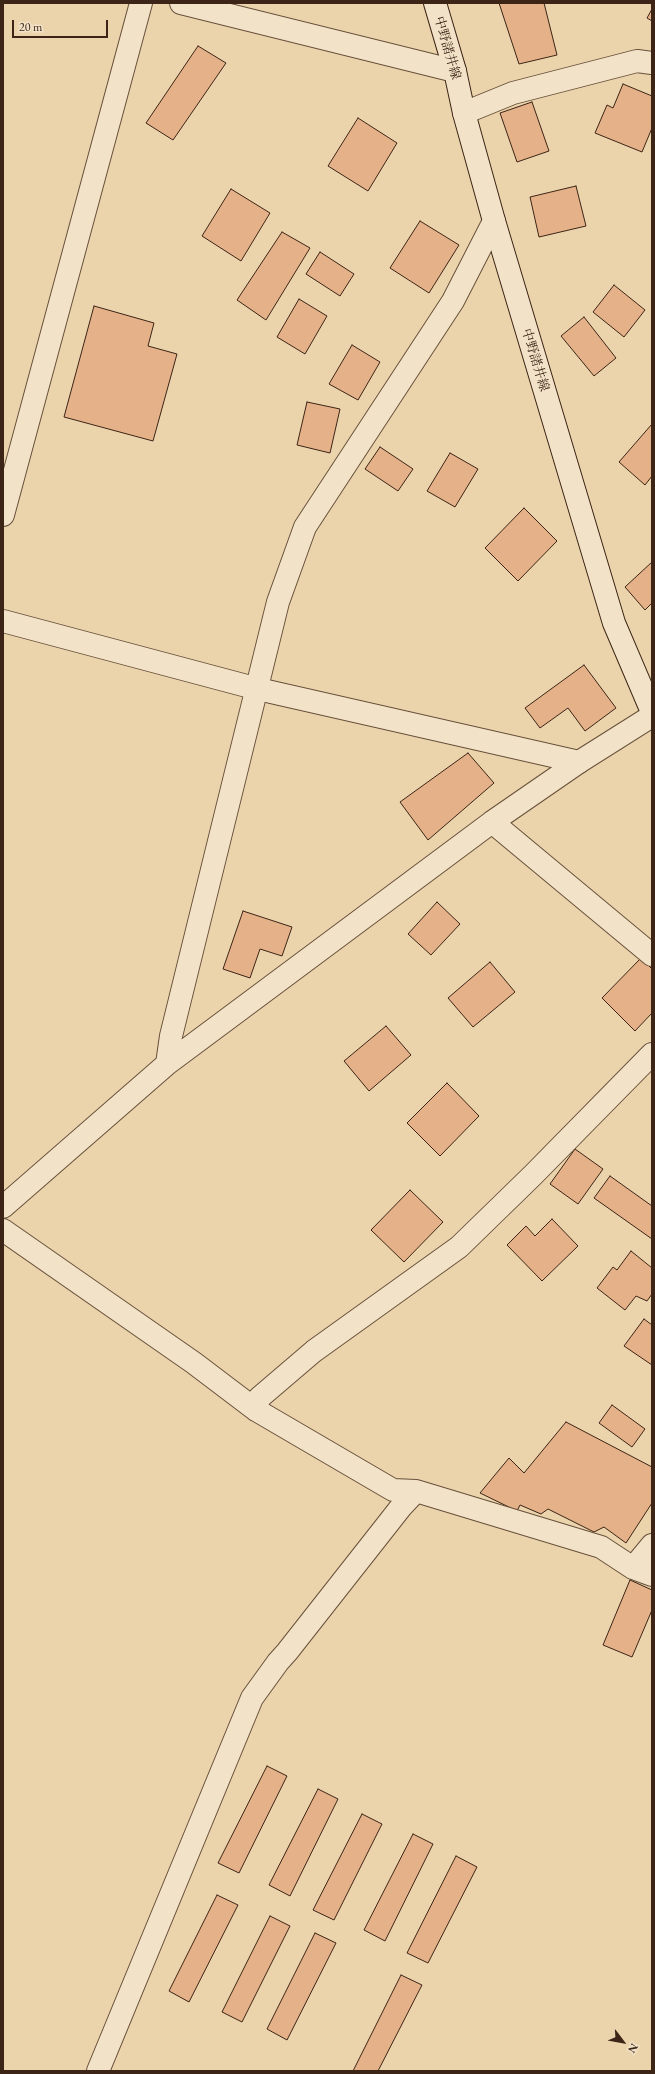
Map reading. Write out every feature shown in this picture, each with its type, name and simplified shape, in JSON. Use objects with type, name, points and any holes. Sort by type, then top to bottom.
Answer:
[{"type":"street","points":[[3,515],[141,3]]},
{"type":"street","points":[[181,3],[455,71]]},
{"type":"street","name":"中野諸井線","points":[[435,3],[455,71],[464,113],[494,221],[614,623],[652,712]]},
{"type":"street","points":[[464,113],[513,93],[637,61],[652,63]]},
{"type":"street","points":[[167,1064],[170,1036],[258,689],[278,602],[305,527],[453,301],[494,221]]},
{"type":"street","points":[[3,621],[258,689],[579,762]]},
{"type":"street","points":[[3,1207],[167,1064],[492,822],[579,762],[652,716]]},
{"type":"street","points":[[492,822],[652,955]]},
{"type":"street","points":[[256,1410],[259,1398],[314,1351],[399,1292],[459,1247],[533,1176],[652,1054]]},
{"type":"street","points":[[3,1230],[194,1363],[256,1410],[393,1490],[416,1491],[601,1547],[643,1571],[652,1545]]},
{"type":"street","points":[[98,2071],[252,1698],[278,1662],[401,1507],[416,1491]]},
{"type":"building","points":[[499,3],[544,3],[557,55],[519,64]]},
{"type":"building","points":[[652,9],[652,21],[647,18]]},
{"type":"building","points":[[198,46],[226,63],[173,140],[146,123]]},
{"type":"building","points":[[623,84],[652,96],[652,128],[642,152],[595,133],[607,105],[613,108]]},
{"type":"building","points":[[532,102],[549,151],[517,162],[500,113]]},
{"type":"building","points":[[358,118],[397,143],[368,191],[328,166]]},
{"type":"building","points":[[576,186],[586,226],[539,237],[530,197]]},
{"type":"building","points":[[231,189],[270,213],[241,261],[202,236]]},
{"type":"building","points":[[420,221],[459,245],[429,293],[390,268]]},
{"type":"building","points":[[282,232],[310,248],[266,320],[237,300]]},
{"type":"building","points":[[320,252],[354,274],[340,296],[306,274]]},
{"type":"building","points":[[614,285],[645,310],[624,337],[593,312]]},
{"type":"building","points":[[299,299],[327,316],[305,354],[277,337]]},
{"type":"building","points":[[94,306],[154,323],[148,346],[177,354],[153,441],[64,417]]},
{"type":"building","points":[[584,317],[616,358],[594,376],[561,336]]},
{"type":"building","points":[[352,345],[380,362],[358,400],[329,384]]},
{"type":"building","points":[[307,402],[340,409],[330,453],[297,445]]},
{"type":"building","points":[[652,424],[652,476],[645,485],[619,462]]},
{"type":"building","points":[[380,447],[413,469],[398,491],[365,469]]},
{"type":"building","points":[[450,453],[478,469],[455,507],[427,491]]},
{"type":"building","points":[[524,508],[557,541],[518,581],[485,548]]},
{"type":"building","points":[[652,562],[652,603],[645,610],[625,587]]},
{"type":"building","points":[[584,665],[616,708],[585,731],[568,708],[540,728],[525,708]]},
{"type":"building","points":[[468,753],[494,783],[428,840],[400,802]]},
{"type":"building","points":[[437,902],[460,924],[431,955],[408,934]]},
{"type":"building","points":[[243,911],[292,927],[282,956],[260,949],[250,978],[223,969]]},
{"type":"building","points":[[641,958],[652,969],[652,1013],[635,1031],[602,998]]},
{"type":"building","points":[[490,962],[515,992],[473,1027],[448,998]]},
{"type":"building","points":[[386,1026],[411,1055],[369,1091],[344,1061]]},
{"type":"building","points":[[447,1083],[479,1116],[440,1156],[407,1123]]},
{"type":"building","points":[[575,1149],[603,1169],[578,1204],[550,1184]]},
{"type":"building","points":[[610,1176],[652,1206],[652,1239],[594,1198]]},
{"type":"building","points":[[410,1190],[443,1222],[404,1262],[371,1230]]},
{"type":"building","points":[[552,1219],[578,1246],[542,1281],[507,1245],[526,1226],[535,1236]]},
{"type":"building","points":[[631,1251],[652,1268],[652,1294],[647,1301],[636,1296],[625,1310],[597,1288],[613,1267],[617,1270]]},
{"type":"building","points":[[644,1319],[652,1325],[652,1365],[624,1346]]},
{"type":"building","points":[[612,1405],[645,1429],[632,1447],[599,1423]]},
{"type":"building","points":[[566,1422],[652,1467],[652,1503],[626,1543],[604,1527],[594,1532],[548,1509],[541,1514],[520,1505],[517,1511],[480,1493],[509,1458],[524,1473]]},
{"type":"building","points":[[630,1580],[652,1590],[652,1610],[632,1657],[603,1645]]},
{"type":"building","points":[[267,1766],[287,1776],[239,1873],[218,1863]]},
{"type":"building","points":[[318,1789],[338,1799],[290,1896],[269,1885]]},
{"type":"building","points":[[362,1814],[382,1824],[334,1920],[313,1910]]},
{"type":"building","points":[[413,1834],[433,1844],[385,1941],[364,1930]]},
{"type":"building","points":[[456,1856],[477,1867],[428,1963],[407,1953]]},
{"type":"building","points":[[217,1895],[238,1905],[189,2002],[169,1991]]},
{"type":"building","points":[[270,1916],[290,1926],[242,2022],[222,2012]]},
{"type":"building","points":[[315,1933],[336,1943],[287,2040],[267,2029]]},
{"type":"building","points":[[401,1975],[422,1985],[378,2071],[353,2071]]}]
